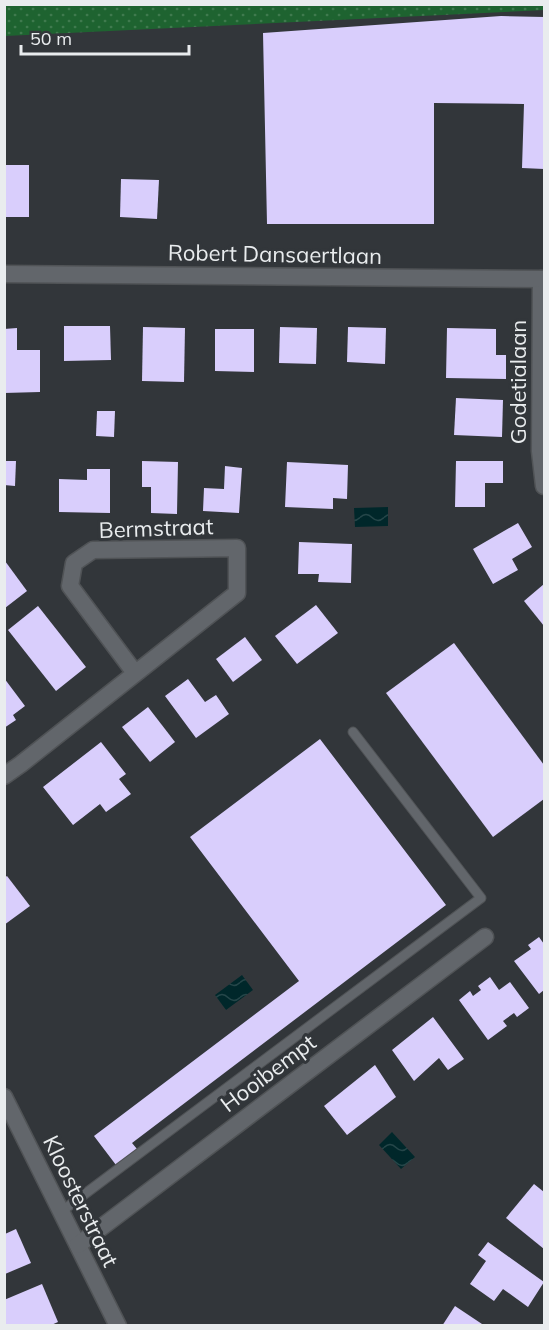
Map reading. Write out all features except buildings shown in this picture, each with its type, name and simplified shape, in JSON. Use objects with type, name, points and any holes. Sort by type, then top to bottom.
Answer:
[{"type":"street","name":"Robert Dansaertlaan","points":[[4,274],[543,279]]},
{"type":"street","name":"Godetialaan","points":[[543,279],[540,451],[544,486]]},
{"type":"street","name":"Bermstraat","points":[[4,776],[237,593],[237,548],[93,550],[74,562],[70,586],[135,673]]},
{"type":"street","name":"Hooibempt","points":[[78,1245],[485,937]]},
{"type":"street","name":"Kloosterstraat","points":[[4,1097],[118,1326]]},
{"type":"lane","points":[[62,1211],[481,898],[353,732]]},
{"type":"green space","points":[[544,4],[544,10],[5,36],[6,5]]},
{"type":"water","points":[[388,507],[388,526],[355,527],[354,508]]},
{"type":"water","points":[[242,975],[253,990],[226,1010],[215,995]]},
{"type":"water","points":[[392,1132],[415,1157],[401,1169],[379,1145]]}]
